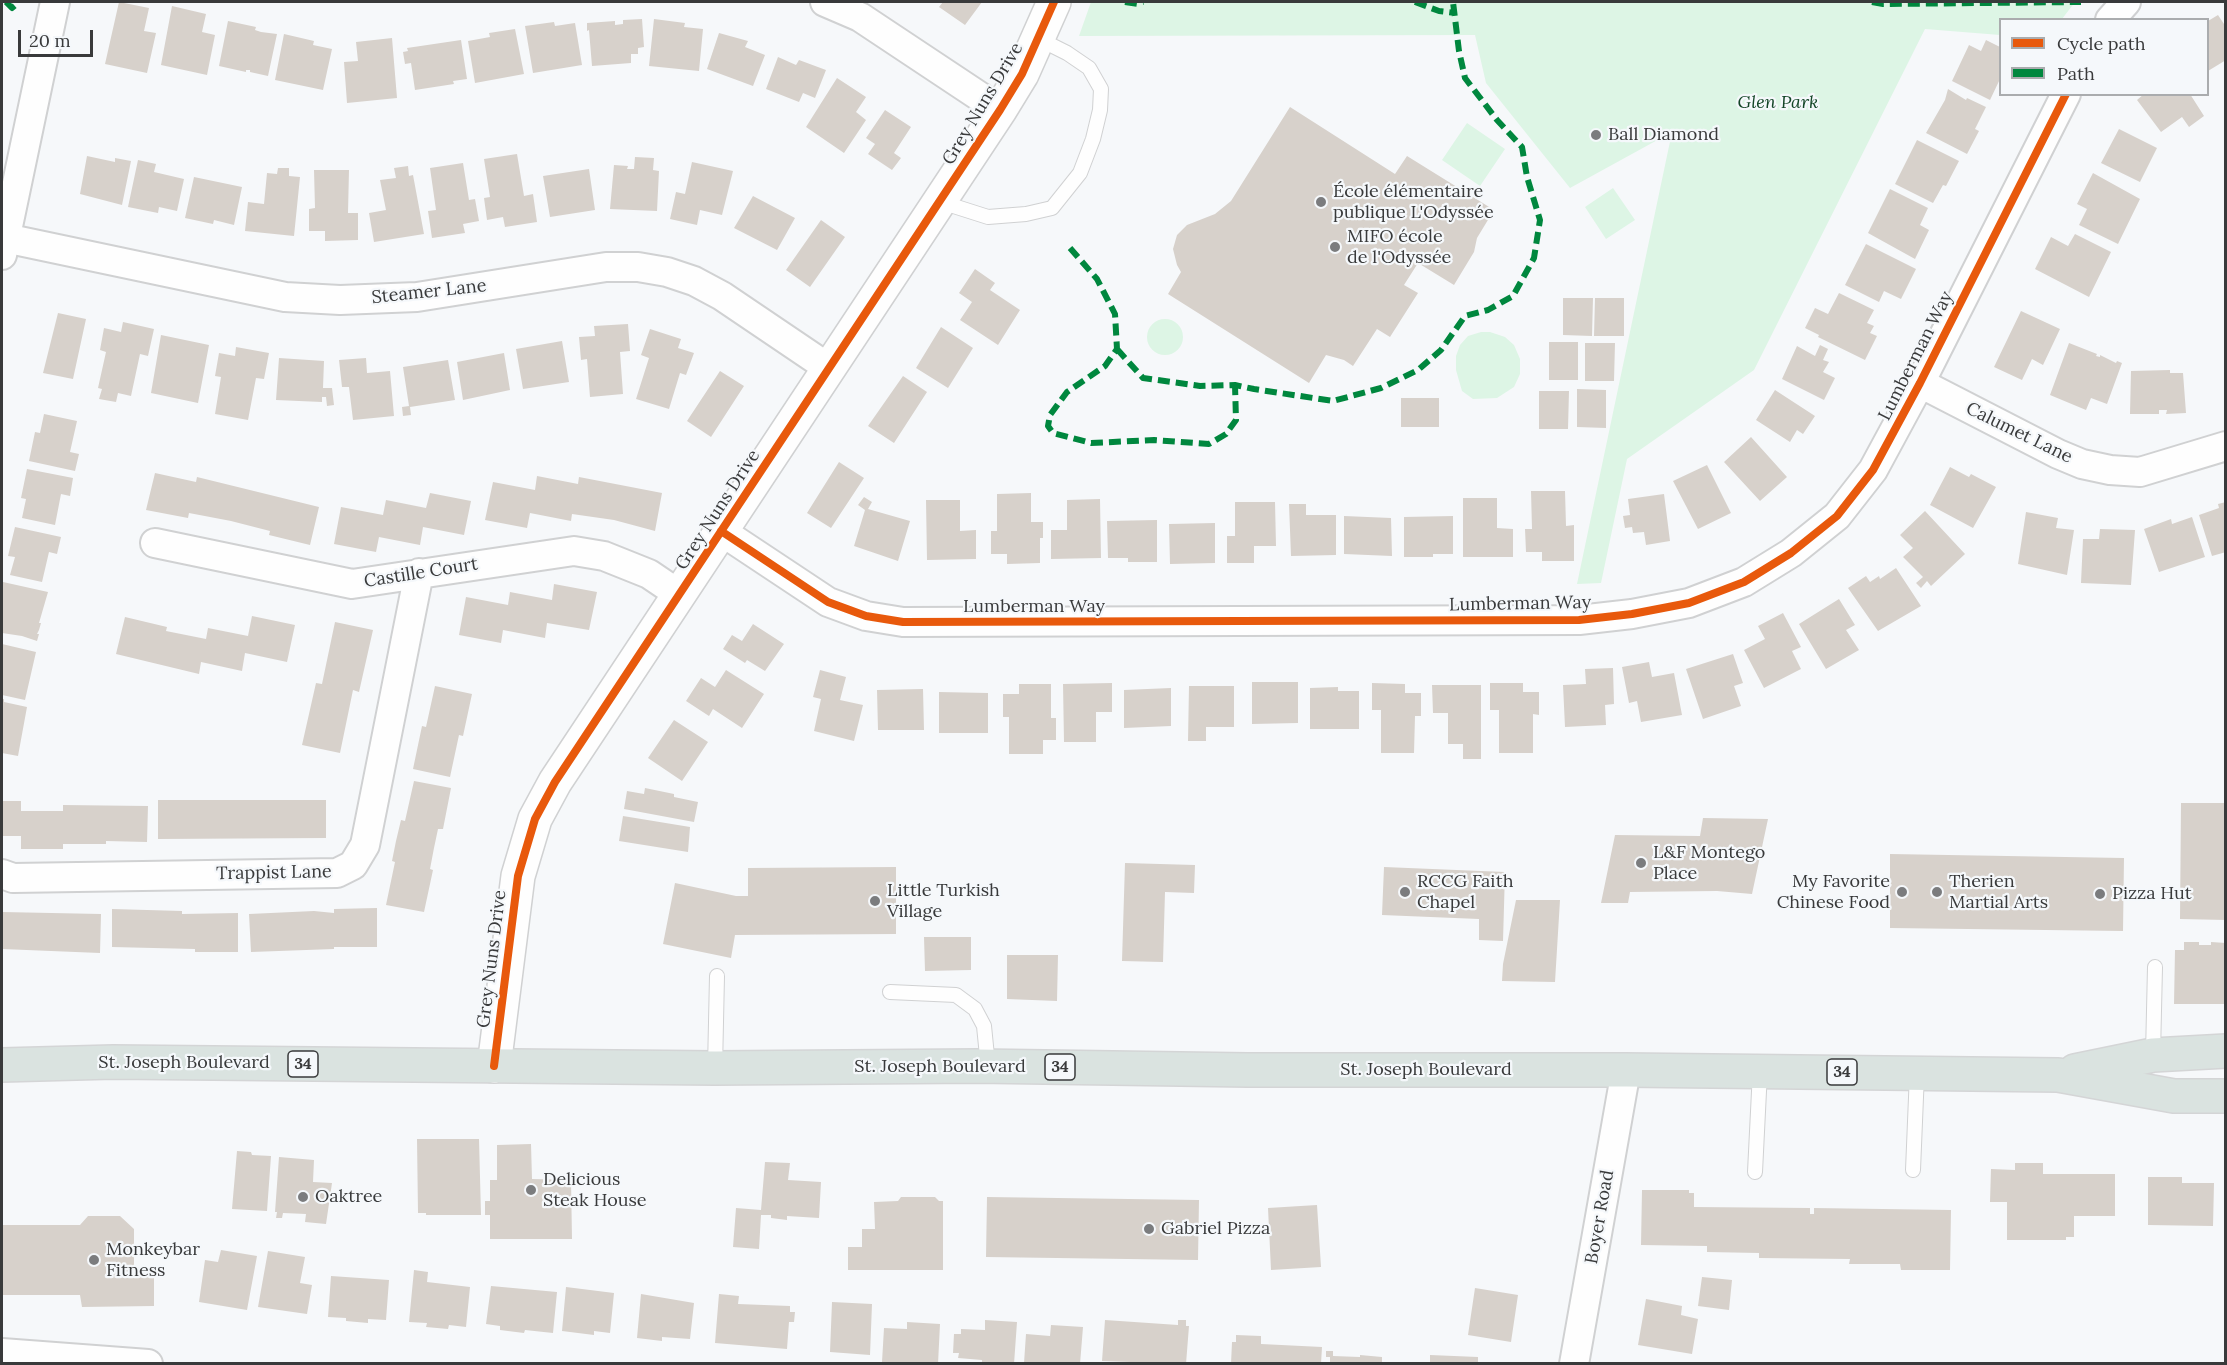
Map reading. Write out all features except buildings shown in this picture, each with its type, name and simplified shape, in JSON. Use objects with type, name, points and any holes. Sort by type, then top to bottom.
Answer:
[{"type":"main road","name":"St. Joseph Boulevard","points":[[2058,1074],[2152,1055],[2226,1051]]},
{"type":"main road","name":"St. Joseph Boulevard","points":[[2,1065],[113,1062],[715,1068],[988,1066],[1260,1070],[1626,1070],[2058,1074],[2174,1096],[2226,1096]]},
{"type":"street","points":[[3,247],[55,2]]},
{"type":"street","points":[[825,2],[860,17],[1000,110]]},
{"type":"street","name":"Grey Nuns Drive","points":[[494,1066],[518,876],[535,819],[574,752],[1000,110],[1022,74],[1054,2]]},
{"type":"street","points":[[2112,18],[2126,2]]},
{"type":"street","name":"Lumberman Way","points":[[721,531],[828,602],[866,616],[903,622],[1567,620],[1632,614],[1689,603],[1744,582],[1791,553],[1837,516],[1873,470],[1920,383],[2065,96]]},
{"type":"street","name":"Steamer Lane","points":[[3,247],[285,297],[340,300],[417,297],[606,267],[638,267],[667,272],[694,281],[722,296],[830,369]]},
{"type":"street","name":"Calumet Lane","points":[[1920,383],[2058,454],[2082,464],[2110,470],[2140,472],[2226,446]]},
{"type":"street","name":"Castille Court","points":[[155,543],[352,584],[574,551],[604,556],[649,574],[680,595]]},
{"type":"street","name":"Trappist Lane","points":[[2,874],[13,878],[337,873],[353,865],[365,845],[419,573]]},
{"type":"street","name":"Boyer Road","points":[[1574,1364],[1626,1070]]},
{"type":"street","points":[[2,1353],[148,1364]]},
{"type":"lane","points":[[941,202],[988,217],[1026,214],[1052,208],[1080,173],[1093,139],[1100,110],[1101,89],[1089,68],[1067,53],[1039,39]]},
{"type":"lane","points":[[2152,1055],[2155,967]]},
{"type":"lane","points":[[715,1068],[717,976]]},
{"type":"lane","points":[[890,992],[956,995],[975,1009],[984,1026],[988,1066]]},
{"type":"lane","points":[[1755,1172],[1761,1071]]},
{"type":"lane","points":[[1913,1170],[1917,1073]]},
{"type":"green space","name":"Glen Park","points":[[1091,2],[2075,2],[2063,18],[1999,18],[1999,35],[1925,29],[1754,370],[1627,459],[1601,583],[1577,584],[1672,132],[1570,188],[1486,83],[1475,35],[1079,36]]},
{"type":"green space","points":[[1467,123],[1505,149],[1480,186],[1442,160]]},
{"type":"green space","points":[[1613,188],[1635,220],[1606,239],[1585,207]]},
{"type":"green space","points":[[1165,319],[1178,324],[1183,337],[1178,350],[1165,355],[1152,350],[1147,337],[1152,324]]},
{"type":"green space","points":[[1490,332],[1505,337],[1514,345],[1520,359],[1520,374],[1514,387],[1497,398],[1473,399],[1462,391],[1456,370],[1456,356],[1460,345],[1468,336]]},
{"type":"marked path","points":[[6,2],[12,8],[19,2]]},
{"type":"marked path","points":[[1125,2],[1138,4],[1143,2]]},
{"type":"marked path","points":[[1415,2],[1439,11],[1456,13]]},
{"type":"marked path","points":[[1117,349],[1143,378],[1200,386],[1235,385],[1333,401],[1381,388],[1418,370],[1441,350],[1465,316],[1488,310],[1513,296],[1534,258],[1540,220],[1527,177],[1522,147],[1497,120],[1465,78],[1453,2]]},
{"type":"marked path","points":[[1872,2],[1883,4],[2081,2]]},
{"type":"marked path","points":[[1070,248],[1097,279],[1115,314],[1117,349],[1105,366],[1067,392],[1050,415],[1048,426],[1053,433],[1091,443],[1154,440],[1209,444],[1226,434],[1236,420],[1235,385]]},
{"type":"cycle path","points":[[494,1066],[518,876],[535,819],[555,782],[1000,110],[1022,74],[1054,2]]},
{"type":"cycle path","points":[[721,531],[828,602],[866,616],[903,622],[1579,620],[1632,614],[1689,603],[1744,582],[1791,553],[1837,516],[1873,470],[1920,383],[2065,96]]},
{"type":"place","name":"Ball Diamond","points":[[1596,135]]},
{"type":"place","name":"École élémentaire publique L'Odyssée","points":[[1321,202]]},
{"type":"place","name":"MIFO école de l'Odyssée","points":[[1335,247]]},
{"type":"place","name":"L&F Montego Place","points":[[1641,863]]},
{"type":"place","name":"RCCG Faith Chapel","points":[[1405,892]]},
{"type":"place","name":"My Favorite Chinese Food","points":[[1902,892]]},
{"type":"place","name":"Therien Martial Arts","points":[[1937,892]]},
{"type":"place","name":"Pizza Hut","points":[[2100,894]]},
{"type":"place","name":"Little Turkish Village","points":[[875,901]]},
{"type":"place","name":"Delicious Steak House","points":[[531,1190]]},
{"type":"place","name":"Oaktree","points":[[303,1197]]},
{"type":"place","name":"Gabriel Pizza","points":[[1149,1229]]},
{"type":"place","name":"Monkeybar Fitness","points":[[94,1260]]}]
